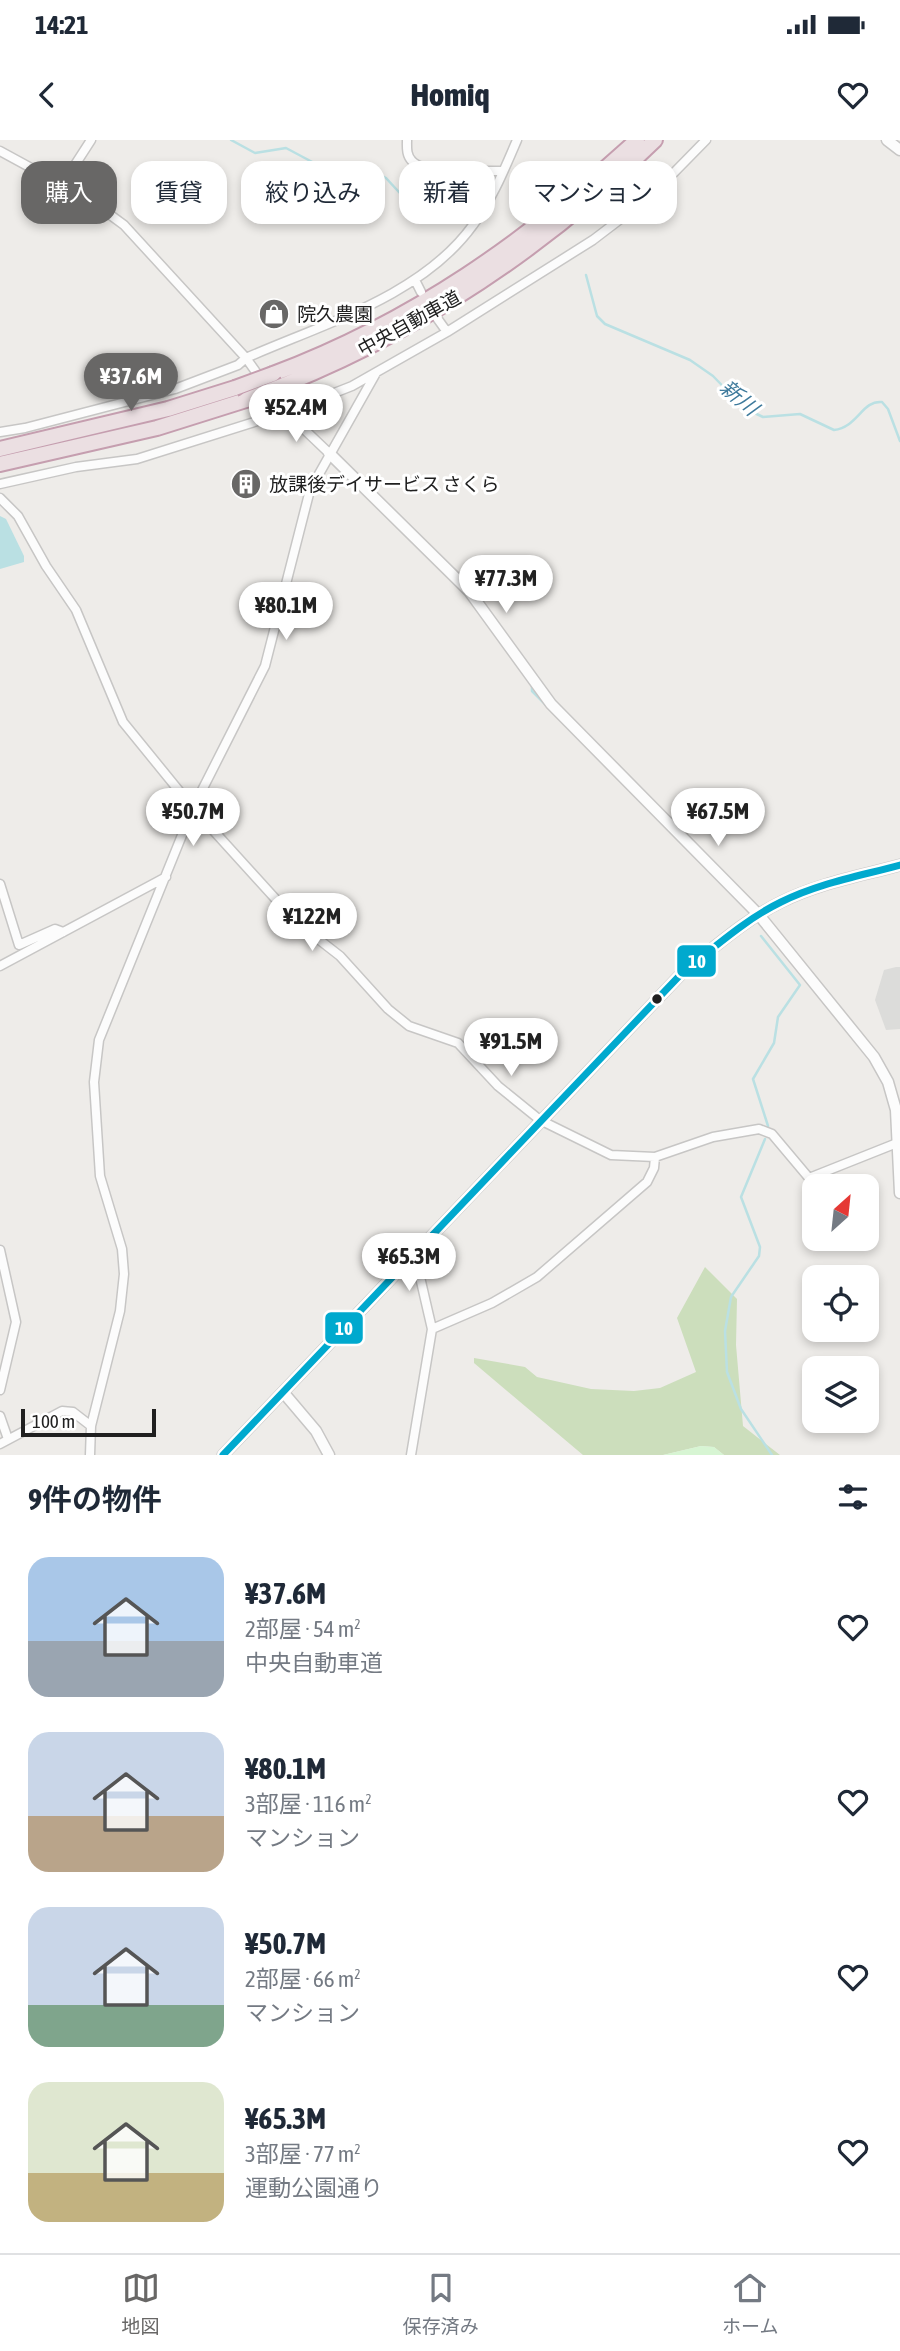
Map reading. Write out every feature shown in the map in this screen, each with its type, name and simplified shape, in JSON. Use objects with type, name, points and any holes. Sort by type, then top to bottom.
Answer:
[{"type":"highway","points":[[611,161],[630,140]]},
{"type":"highway","name":"中央自動車道","points":[[620,161],[640,146],[655,140]]},
{"type":"highway","points":[[640,146],[665,140]]},
{"type":"highway","name":"中央自動車道","points":[[0,464],[157,428],[246,400],[284,386],[408,327],[470,289],[560,226],[640,146]]},
{"type":"highway","name":"中央自動車道","points":[[0,449],[156,412],[273,374],[346,343],[440,292],[541,224]]},
{"type":"street","points":[[78,161],[91,140]]},
{"type":"street","points":[[407,140],[407,153],[412,162],[432,171],[503,172]]},
{"type":"street","points":[[0,432],[175,389],[238,365],[246,358],[349,313],[415,280],[458,243],[474,224],[503,172],[517,140]]},
{"type":"street","points":[[0,484],[76,467],[137,458],[286,412],[376,373],[447,332],[593,240],[652,195],[706,140]]},
{"type":"street","points":[[887,140],[900,150]]},
{"type":"street","points":[[0,150],[21,162]]},
{"type":"street","points":[[117,220],[246,358],[286,412],[469,591],[551,704],[759,915],[874,1057],[888,1082],[896,1110],[900,1193]]},
{"type":"street","points":[[415,280],[421,292]]},
{"type":"street","points":[[436,318],[447,332]]},
{"type":"street","points":[[90,1455],[91,1426],[120,1311],[124,1274],[122,1249],[104,1199],[100,1176],[95,1067],[104,1023],[193,808],[265,666],[310,491],[376,373]]},
{"type":"street","points":[[0,498],[18,516],[46,566],[76,610],[123,722],[193,808],[281,905],[304,928],[340,956],[388,1009],[409,1026],[458,1043],[498,1086],[540,1120],[611,1155],[655,1157],[713,1137],[760,1129],[772,1134],[809,1178],[897,1143]]},
{"type":"street","points":[[223,1455],[414,1251],[684,971],[759,915],[821,885],[900,865]]},
{"type":"street","points":[[0,967],[166,877]]},
{"type":"street","points":[[0,884],[19,945],[55,929],[63,932]]},
{"type":"street","points":[[432,1329],[492,1303],[537,1277],[640,1189],[654,1168],[655,1157]]},
{"type":"street","points":[[0,1250],[16,1322],[0,1390]]},
{"type":"street","points":[[411,1455],[432,1329],[414,1251]]},
{"type":"street","points":[[283,1392],[316,1430],[329,1455]]},
{"type":"street","points":[[0,1416],[4,1442],[62,1411],[73,1412],[91,1426]]},
{"type":"shaded area","points":[[900,967],[900,1029],[886,1030],[875,1000],[884,970]]},
{"type":"green space","points":[[705,1267],[737,1299],[736,1345],[743,1426],[780,1455],[724,1455],[714,1447],[701,1446],[663,1455],[583,1455],[474,1363],[474,1358],[525,1367],[537,1377],[591,1389],[634,1391],[660,1388],[696,1372],[677,1318]]},
{"type":"green space","points":[[701,1446],[714,1447],[724,1455],[663,1455]]},
{"type":"water","points":[[0,516],[6,519],[24,556],[24,562],[0,569]]},
{"type":"waterway","name":"新川","points":[[231,140],[255,153],[286,148],[316,164],[369,169],[386,178],[399,192]]},
{"type":"waterway","name":"新川","points":[[586,275],[597,316],[605,324],[690,360],[713,376],[744,408],[763,417],[800,414],[834,430],[849,424],[869,405],[882,402],[888,409],[900,441]]},
{"type":"waterway","points":[[532,685],[532,691],[557,716]]},
{"type":"waterway","points":[[761,936],[800,985],[778,1017],[774,1043],[753,1079],[768,1126]]},
{"type":"waterway","points":[[765,1139],[741,1197],[760,1247],[759,1256],[731,1297],[725,1331],[727,1372],[741,1409],[772,1455]]},
{"type":"transit line","name":"10","points":[[223,1455],[684,971],[743,925],[795,895],[900,865]]},
{"type":"place","name":"院久農園","points":[[274,314]]},
{"type":"place","name":"放課後デイサービス さくら","points":[[246,484]]}]
